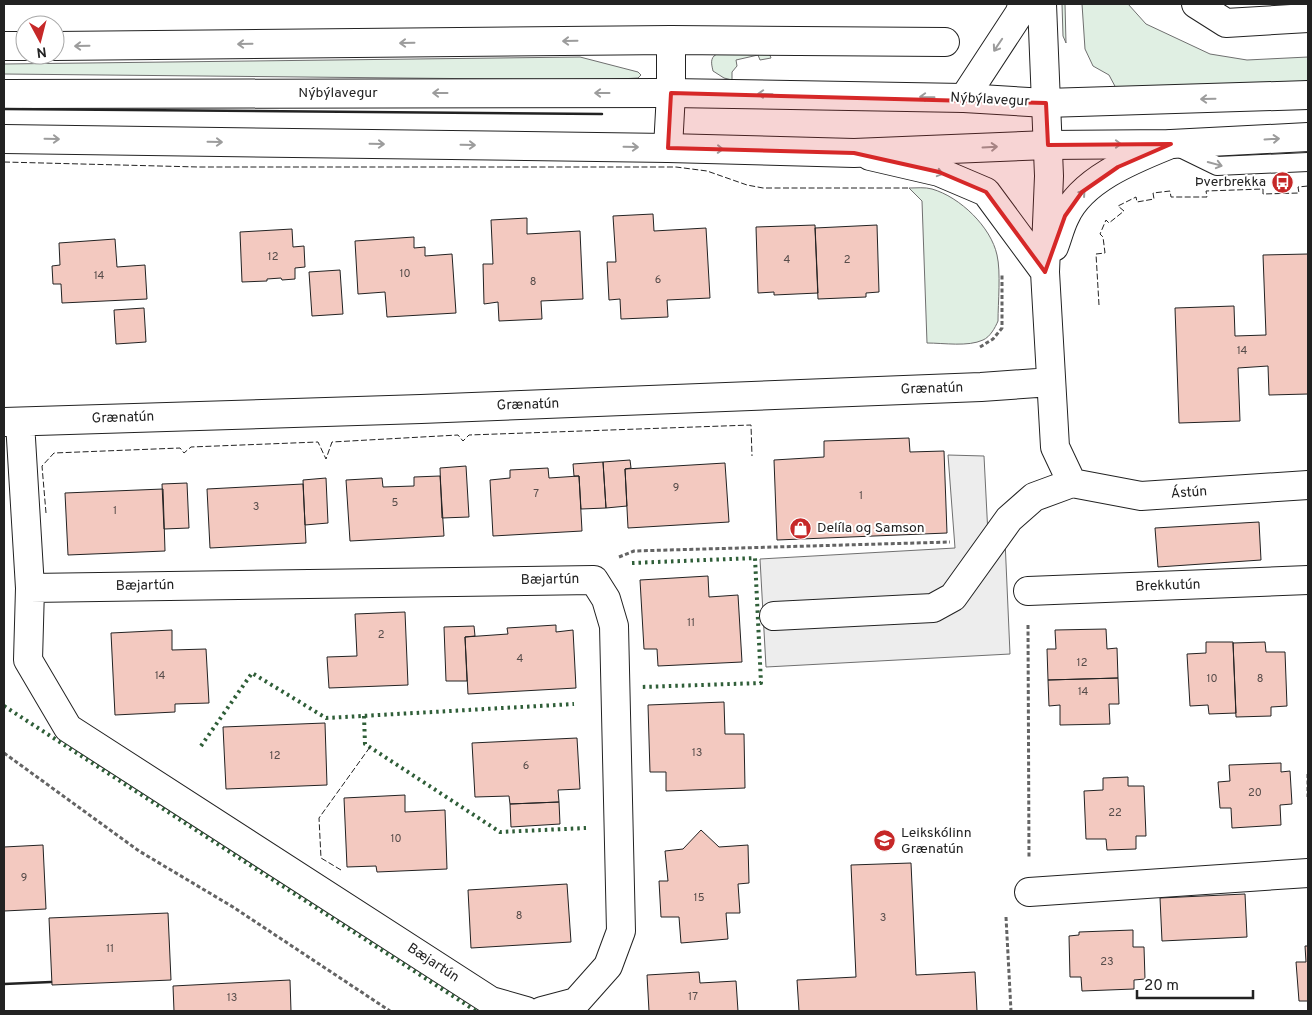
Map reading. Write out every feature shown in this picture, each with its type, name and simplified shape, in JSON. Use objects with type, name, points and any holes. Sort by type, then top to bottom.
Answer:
[{"type":"street","points":[[964,98],[1019,14],[1023,4]]},
{"type":"street","points":[[774,616],[933,608],[953,597],[1009,519],[1034,497],[1072,483],[1055,447],[1045,272],[1050,176],[1042,4]]},
{"type":"street","points":[[1196,4],[1226,23],[1308,18]]},
{"type":"street","points":[[65,46],[671,40],[945,42]]},
{"type":"street","points":[[668,148],[671,40]]},
{"type":"street","name":"Nýbýlavegur","points":[[4,94],[671,93],[964,98],[1046,103],[1308,96]]},
{"type":"street","points":[[4,139],[668,148],[854,153],[1048,145],[1171,144],[1308,137]]},
{"type":"street","points":[[1045,272],[1065,216],[1082,192],[1118,167],[1171,144]]},
{"type":"street","points":[[854,153],[939,172],[986,192],[1045,272]]},
{"type":"street","name":"Grænatún","points":[[12,422],[420,409],[981,387],[1051,382]]},
{"type":"street","name":"Bæjartún","points":[[12,422],[30,588],[28,660],[68,728],[491,1000],[526,1011]]},
{"type":"street","name":"Ástún","points":[[1072,483],[1141,496],[1308,485]]},
{"type":"street","name":"Bæjartún","points":[[30,588],[594,580],[606,599],[614,626],[621,931],[608,966],[576,1002],[542,1011]]},
{"type":"street","name":"Brekkutún","points":[[1028,592],[1308,580]]},
{"type":"street","points":[[1029,892],[1308,873]]},
{"type":"lane","points":[[1171,144],[1217,166],[1308,162]]},
{"type":"path","points":[[980,347],[992,339],[1002,328],[1002,269]]},
{"type":"path","points":[[594,580],[610,560],[634,552],[944,542],[991,544]]},
{"type":"path","points":[[1011,1011],[1006,912],[1029,892],[1028,592]]},
{"type":"path","points":[[4,753],[139,851],[233,907],[390,1011]]},
{"type":"path","points":[[1308,774],[1308,797]]},
{"type":"highlighted area","points":[[671,93],[1046,103],[1048,145],[1171,144],[1118,167],[1082,192],[1065,216],[1045,272],[986,192],[939,172],[854,153],[668,148]]},
{"type":"green space","points":[[1062,4],[1065,4],[1066,43],[1063,36]]},
{"type":"green space","points":[[1082,4],[1128,4],[1146,24],[1210,54],[1247,60],[1308,57],[1308,82],[1117,90],[1109,75],[1093,66],[1085,49]]},
{"type":"green space","points":[[768,50],[771,58],[760,60],[758,55],[736,60],[737,66],[732,72],[732,80],[724,78],[713,71],[712,59],[718,54],[731,51]]},
{"type":"green space","points":[[580,57],[638,72],[641,75],[638,78],[600,80],[4,74],[4,64],[65,65],[65,63]]},
{"type":"green space","points":[[909,188],[932,189],[953,199],[973,214],[994,244],[999,270],[998,321],[986,339],[963,344],[927,343],[922,201]]},
{"type":"shaded area","points":[[948,455],[984,456],[988,535],[1005,540],[1010,654],[766,667],[760,559],[955,548]]},
{"type":"building","points":[[653,214],[654,231],[706,228],[710,298],[667,300],[668,317],[621,319],[620,299],[609,300],[607,262],[616,262],[613,216]]},
{"type":"building","points":[[527,218],[527,234],[580,231],[583,299],[541,301],[542,319],[499,321],[498,302],[484,304],[483,264],[493,264],[491,220]]},
{"type":"building","points":[[815,225],[818,293],[774,295],[774,292],[758,293],[756,227]]},
{"type":"building","points":[[877,225],[879,292],[866,293],[866,297],[818,299],[815,228]]},
{"type":"building","points":[[292,229],[293,247],[304,246],[305,267],[295,268],[295,279],[282,280],[281,278],[267,279],[267,281],[242,282],[240,232]]},
{"type":"building","points":[[414,237],[414,248],[425,247],[425,256],[452,254],[456,313],[387,317],[385,292],[358,294],[355,241]]},
{"type":"building","points":[[115,239],[117,267],[145,265],[147,299],[62,303],[61,284],[53,284],[52,266],[60,265],[59,243]]},
{"type":"building","points":[[1308,254],[1308,394],[1269,395],[1268,366],[1238,368],[1240,421],[1179,423],[1175,308],[1234,306],[1235,336],[1266,335],[1263,255]]},
{"type":"building","points":[[340,270],[343,314],[312,316],[309,272]]},
{"type":"building","points":[[144,308],[146,342],[116,344],[114,310]]},
{"type":"building","points":[[909,438],[910,452],[944,451],[947,533],[777,540],[774,460],[824,457],[824,441]]},
{"type":"building","points":[[630,460],[631,468],[625,469],[627,506],[606,508],[603,462]]},
{"type":"building","points":[[603,462],[606,508],[581,509],[579,476],[574,476],[573,464]]},
{"type":"building","points":[[725,463],[729,522],[628,528],[625,469]]},
{"type":"building","points":[[466,466],[469,517],[442,518],[440,468]]},
{"type":"building","points":[[548,468],[549,478],[579,476],[582,531],[493,536],[490,480],[510,478],[510,470]]},
{"type":"building","points":[[440,476],[444,536],[350,541],[346,480],[382,478],[383,487],[414,486],[414,477]]},
{"type":"building","points":[[326,478],[328,523],[305,525],[303,480]]},
{"type":"building","points":[[187,483],[189,528],[164,529],[162,484]]},
{"type":"building","points":[[303,484],[306,543],[210,548],[207,489]]},
{"type":"building","points":[[163,489],[165,551],[68,555],[65,493]]},
{"type":"building","points":[[1259,522],[1261,560],[1158,567],[1155,528]]},
{"type":"building","points":[[708,576],[709,597],[738,595],[742,662],[658,666],[657,649],[644,649],[640,580]]},
{"type":"building","points":[[405,612],[408,685],[329,688],[327,657],[357,656],[355,614]]},
{"type":"building","points":[[556,625],[556,632],[573,630],[576,688],[468,694],[465,637],[508,634],[507,628]]},
{"type":"building","points":[[474,626],[475,636],[465,637],[467,681],[446,681],[444,627]]},
{"type":"building","points":[[1106,629],[1107,649],[1117,648],[1118,678],[1048,680],[1047,649],[1056,649],[1055,630]]},
{"type":"building","points":[[172,630],[172,650],[206,649],[209,703],[175,704],[175,712],[115,715],[111,633]]},
{"type":"building","points":[[1206,642],[1233,642],[1236,713],[1209,714],[1208,705],[1190,706],[1187,654],[1206,653]]},
{"type":"building","points":[[1265,642],[1266,652],[1285,652],[1287,706],[1271,707],[1271,716],[1236,717],[1233,643]]},
{"type":"building","points":[[1118,678],[1119,704],[1109,704],[1110,724],[1060,725],[1060,705],[1049,706],[1048,680]]},
{"type":"building","points":[[724,702],[725,734],[744,734],[745,788],[666,791],[666,772],[650,772],[648,705]]},
{"type":"building","points":[[325,723],[327,785],[226,789],[223,727]]},
{"type":"building","points":[[577,738],[580,789],[558,790],[559,802],[510,804],[509,796],[475,797],[472,743]]},
{"type":"building","points":[[1281,763],[1281,772],[1290,771],[1292,804],[1280,805],[1281,825],[1232,828],[1231,808],[1220,808],[1218,782],[1230,781],[1229,765]]},
{"type":"building","points":[[1128,777],[1128,786],[1144,786],[1146,836],[1136,836],[1136,849],[1107,850],[1106,839],[1086,839],[1084,791],[1103,790],[1103,778]]},
{"type":"building","points":[[405,795],[405,812],[445,810],[447,869],[377,872],[376,866],[347,867],[344,798]]},
{"type":"building","points":[[559,802],[560,824],[511,827],[510,804]]},
{"type":"building","points":[[701,830],[719,847],[748,845],[749,883],[738,884],[740,913],[726,913],[728,939],[681,943],[679,917],[661,917],[659,881],[668,881],[665,851],[683,849]]},
{"type":"building","points":[[43,845],[46,909],[4,911],[4,847]]},
{"type":"building","points":[[911,863],[916,975],[975,972],[977,1011],[799,1011],[797,980],[856,977],[851,865]]},
{"type":"building","points":[[567,884],[571,942],[471,948],[468,890]]},
{"type":"building","points":[[1245,894],[1247,937],[1162,941],[1160,898]]},
{"type":"building","points":[[168,913],[171,980],[52,985],[49,918]]},
{"type":"building","points":[[1133,930],[1133,947],[1144,947],[1145,979],[1134,980],[1134,989],[1082,991],[1081,977],[1070,977],[1069,936],[1079,935],[1079,932]]},
{"type":"building","points":[[1305,946],[1308,946],[1308,1001],[1299,1001],[1296,962],[1306,962]]},
{"type":"building","points":[[699,972],[700,983],[736,981],[738,1011],[649,1011],[647,975]]},
{"type":"building","points":[[290,980],[291,1011],[174,1011],[173,986]]},
{"type":"hedge","points":[[632,563],[755,558],[761,683],[641,687]]},
{"type":"hedge","points":[[201,746],[252,673],[326,718],[574,704]]},
{"type":"hedge","points":[[4,706],[476,1011]]},
{"type":"hedge","points":[[364,716],[365,744],[500,832],[586,828]]},
{"type":"fence","points":[[4,162],[198,167],[676,167],[707,171],[747,185],[763,188],[909,188]]},
{"type":"fence","points":[[1099,305],[1096,254],[1105,253],[1103,237],[1100,234],[1106,220],[1109,223],[1124,211],[1118,206],[1136,197],[1137,202],[1154,199],[1153,193],[1170,191],[1171,197],[1207,197],[1206,191],[1263,189],[1263,194],[1299,193],[1298,187],[1308,186]]},
{"type":"fence","points":[[46,513],[42,466],[54,453],[180,448],[184,453],[191,447],[318,442],[326,459],[332,442],[458,435],[463,441],[469,435],[751,425],[752,456]]},
{"type":"fence","points":[[341,870],[321,858],[319,818],[370,747]]},
{"type":"wall","points":[[4,109],[602,114]]},
{"type":"wall","points":[[4,984],[51,982]]},
{"type":"place","name":"Þverbrekka","points":[[1282,182]]},
{"type":"place","name":"Delíla og Samson","points":[[801,528]]},
{"type":"place","name":"Leikskólinn Grænatún","points":[[885,841]]}]
